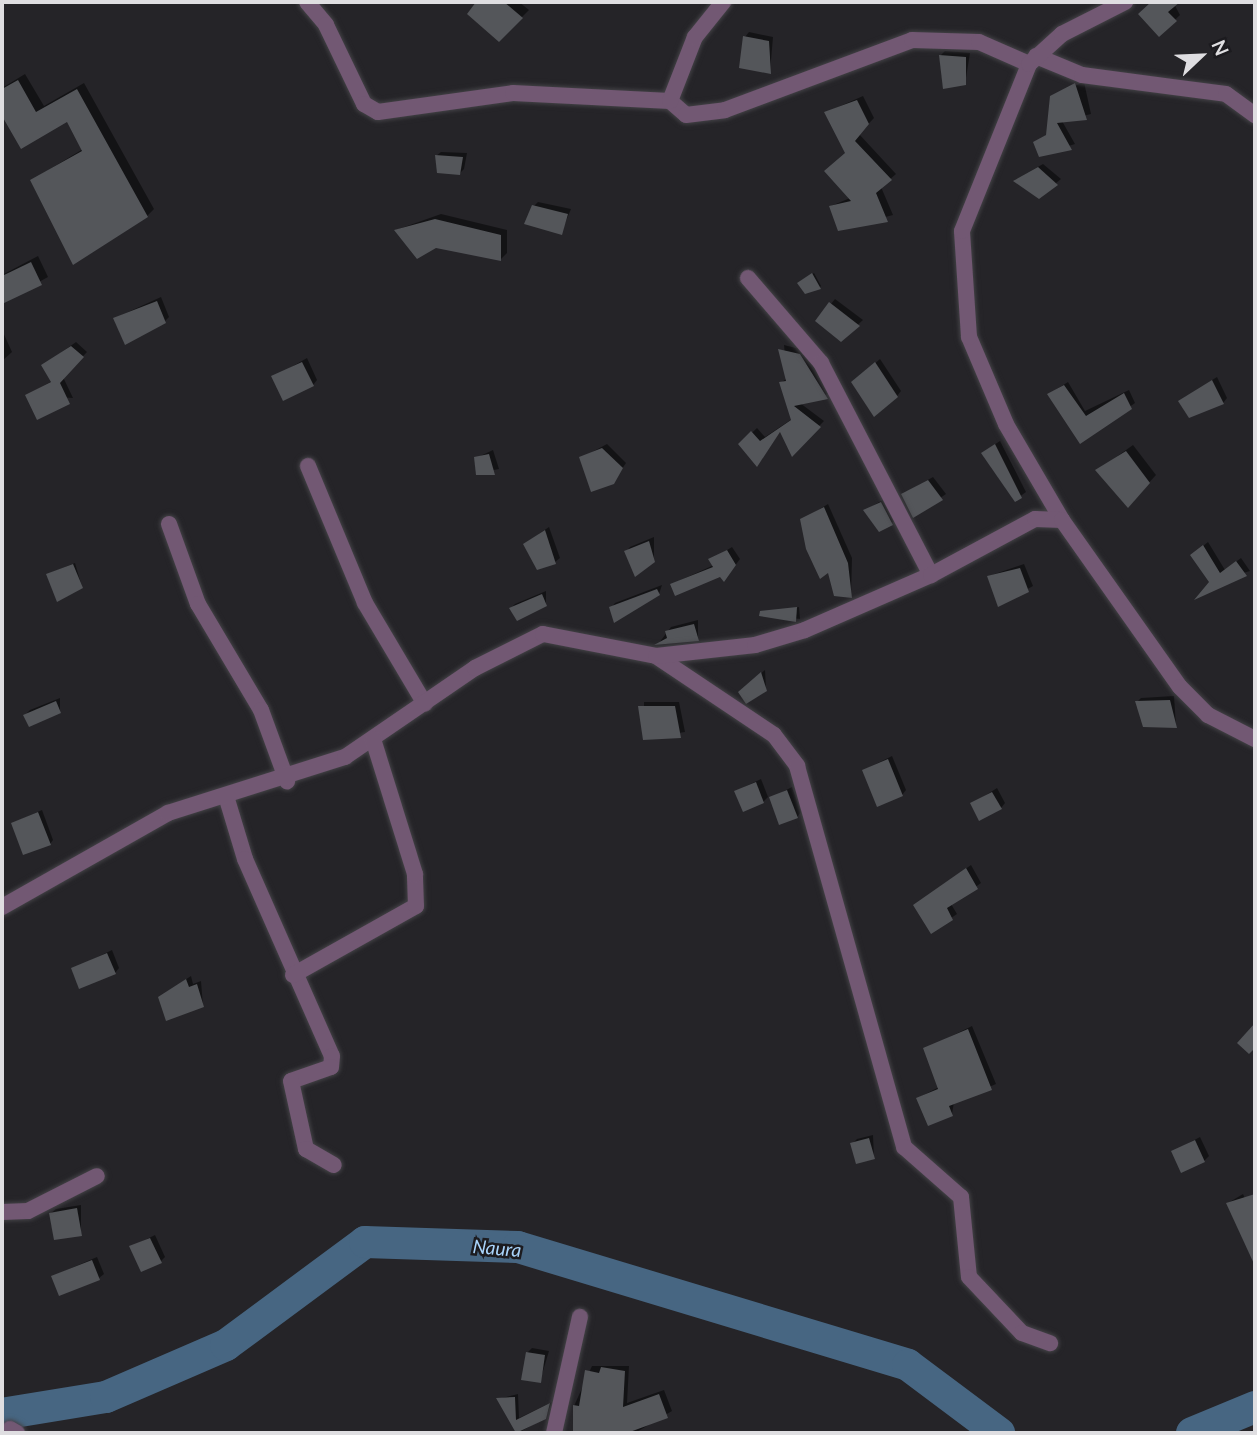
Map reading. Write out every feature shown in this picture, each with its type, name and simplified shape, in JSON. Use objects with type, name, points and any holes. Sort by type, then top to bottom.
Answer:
[{"type":"street","points":[[307,2],[370,110],[393,112],[513,93],[670,101],[686,115],[725,110],[912,40],[979,42],[1082,75],[1226,94],[1255,115]]},
{"type":"street","points":[[670,101],[695,37],[723,2]]},
{"type":"street","points":[[1125,2],[1062,34],[1033,60],[969,206],[963,282],[969,337],[987,387],[1062,520],[1180,687],[1208,715],[1255,739]]},
{"type":"street","points":[[748,278],[821,363],[931,575]]},
{"type":"street","points":[[308,466],[365,603],[425,704]]},
{"type":"street","points":[[2,907],[150,822],[226,796],[287,780],[373,739],[475,668],[542,634],[656,656],[755,645],[805,631],[931,575],[1013,527],[1062,520]]},
{"type":"street","points":[[169,524],[198,604],[261,709],[287,780]]},
{"type":"street","points":[[656,656],[774,735],[797,766],[904,1147],[961,1197],[969,1277],[1022,1333],[1050,1343]]},
{"type":"street","points":[[293,975],[416,906],[415,874],[373,739]]},
{"type":"street","points":[[226,796],[293,975],[333,1062],[294,1078],[292,1087],[306,1149],[334,1165]]},
{"type":"street","points":[[2,1212],[28,1211],[97,1176]]},
{"type":"street","points":[[554,1433],[580,1317]]},
{"type":"building","points":[[476,2],[504,2],[523,18],[499,42],[467,14]]},
{"type":"building","points":[[1151,2],[1180,2],[1168,12],[1177,21],[1159,37],[1138,14]]},
{"type":"building","points":[[743,36],[769,41],[771,74],[739,68]]},
{"type":"building","points":[[939,55],[966,57],[966,85],[943,89]]},
{"type":"building","points":[[18,80],[36,112],[77,89],[148,217],[73,265],[30,180],[82,151],[67,122],[21,149],[2,116],[2,89]]},
{"type":"building","points":[[1075,83],[1087,120],[1057,123],[1072,150],[1039,157],[1033,142],[1046,135],[1050,96]]},
{"type":"building","points":[[857,100],[869,124],[855,141],[892,180],[876,193],[888,222],[838,231],[829,206],[851,201],[824,171],[845,153],[824,112]]},
{"type":"building","points":[[435,155],[463,157],[460,175],[437,173]]},
{"type":"building","points":[[1038,167],[1058,185],[1039,199],[1013,181]]},
{"type":"building","points":[[532,205],[568,214],[562,235],[524,224]]},
{"type":"building","points":[[435,219],[501,235],[501,261],[436,248],[417,259],[394,230]]},
{"type":"building","points":[[31,262],[42,285],[2,304],[2,276]]},
{"type":"building","points":[[812,273],[821,289],[805,294],[797,283]]},
{"type":"building","points":[[157,301],[166,323],[125,345],[113,318]]},
{"type":"building","points":[[829,302],[860,326],[841,342],[815,321]]},
{"type":"building","points":[[71,346],[84,357],[60,383],[70,404],[37,420],[25,395],[51,382],[41,365]]},
{"type":"building","points":[[778,349],[800,354],[828,399],[794,406],[821,427],[792,457],[780,432],[757,467],[738,444],[751,431],[760,441],[791,420],[779,382],[786,381]]},
{"type":"building","points":[[302,362],[314,386],[283,401],[271,376]]},
{"type":"building","points":[[875,362],[898,397],[874,417],[851,382]]},
{"type":"building","points":[[1212,380],[1224,404],[1189,418],[1178,401]]},
{"type":"building","points":[[1064,385],[1086,416],[1124,393],[1132,409],[1080,444],[1047,394]]},
{"type":"building","points":[[995,444],[1022,498],[1015,502],[981,453]]},
{"type":"building","points":[[602,448],[623,468],[614,484],[591,492],[579,457]]},
{"type":"building","points":[[1126,451],[1150,483],[1128,508],[1095,470]]},
{"type":"building","points":[[489,454],[495,475],[476,475],[474,457]]},
{"type":"building","points":[[928,480],[943,500],[913,518],[901,494]]},
{"type":"building","points":[[881,502],[893,525],[879,532],[863,510]]},
{"type":"building","points":[[824,507],[848,563],[852,598],[834,596],[828,573],[820,579],[806,549],[800,519]]},
{"type":"building","points":[[545,530],[556,564],[537,570],[523,544]]},
{"type":"building","points":[[649,541],[655,562],[635,577],[624,551]]},
{"type":"building","points":[[1203,545],[1220,573],[1236,561],[1247,576],[1194,600],[1209,582],[1190,555]]},
{"type":"building","points":[[727,550],[736,565],[724,582],[720,577],[675,596],[670,584],[713,567],[708,559]]},
{"type":"building","points":[[73,564],[83,588],[57,602],[46,574]]},
{"type":"building","points":[[1020,568],[1029,592],[998,607],[987,576]]},
{"type":"building","points":[[657,589],[660,595],[614,623],[609,607]]},
{"type":"building","points":[[542,594],[547,606],[517,621],[509,608]]},
{"type":"building","points":[[797,607],[796,622],[759,616],[760,611]]},
{"type":"building","points":[[694,624],[699,641],[654,645],[667,638],[665,631]]},
{"type":"building","points":[[761,672],[767,691],[746,704],[738,692]]},
{"type":"building","points":[[1170,700],[1177,728],[1143,727],[1135,701]]},
{"type":"building","points":[[56,701],[61,713],[29,727],[23,715]]},
{"type":"building","points":[[638,706],[675,706],[681,738],[643,740]]},
{"type":"building","points":[[888,759],[903,796],[877,807],[862,770]]},
{"type":"building","points":[[756,782],[764,803],[743,812],[734,791]]},
{"type":"building","points":[[787,790],[798,818],[779,825],[769,797]]},
{"type":"building","points":[[992,792],[1002,809],[979,821],[970,803]]},
{"type":"building","points":[[38,812],[51,845],[23,855],[11,823]]},
{"type":"building","points":[[966,868],[978,889],[947,908],[953,920],[931,934],[913,905]]},
{"type":"building","points":[[107,953],[116,974],[79,989],[71,968]]},
{"type":"building","points":[[186,979],[189,987],[197,984],[204,1007],[166,1021],[158,997]]},
{"type":"building","points":[[1255,1023],[1255,1048],[1249,1054],[1237,1043]]},
{"type":"building","points":[[968,1029],[992,1090],[949,1106],[953,1116],[928,1126],[916,1098],[938,1089],[923,1048]]},
{"type":"building","points":[[869,1138],[875,1159],[856,1164],[850,1143]]},
{"type":"building","points":[[1195,1140],[1205,1162],[1181,1173],[1171,1151]]},
{"type":"building","points":[[1255,1194],[1255,1266],[1226,1203]]},
{"type":"building","points":[[77,1208],[82,1236],[54,1240],[49,1213]]},
{"type":"building","points":[[150,1238],[162,1263],[141,1272],[129,1246]]},
{"type":"building","points":[[92,1260],[100,1280],[59,1296],[51,1276]]},
{"type":"building","points":[[526,1352],[545,1355],[541,1383],[521,1380]]},
{"type":"building","points":[[601,1367],[625,1371],[623,1407],[659,1394],[668,1418],[627,1433],[573,1433],[573,1405],[579,1406],[585,1370],[599,1373]]},
{"type":"building","points":[[515,1397],[516,1420],[550,1403],[546,1419],[516,1433],[496,1398]]},
{"type":"waterway","name":"Naura","points":[[2,1414],[106,1397],[226,1345],[365,1242],[518,1247],[908,1365],[999,1433]]},
{"type":"waterway","name":"Naura","points":[[1192,1433],[1255,1407]]}]
